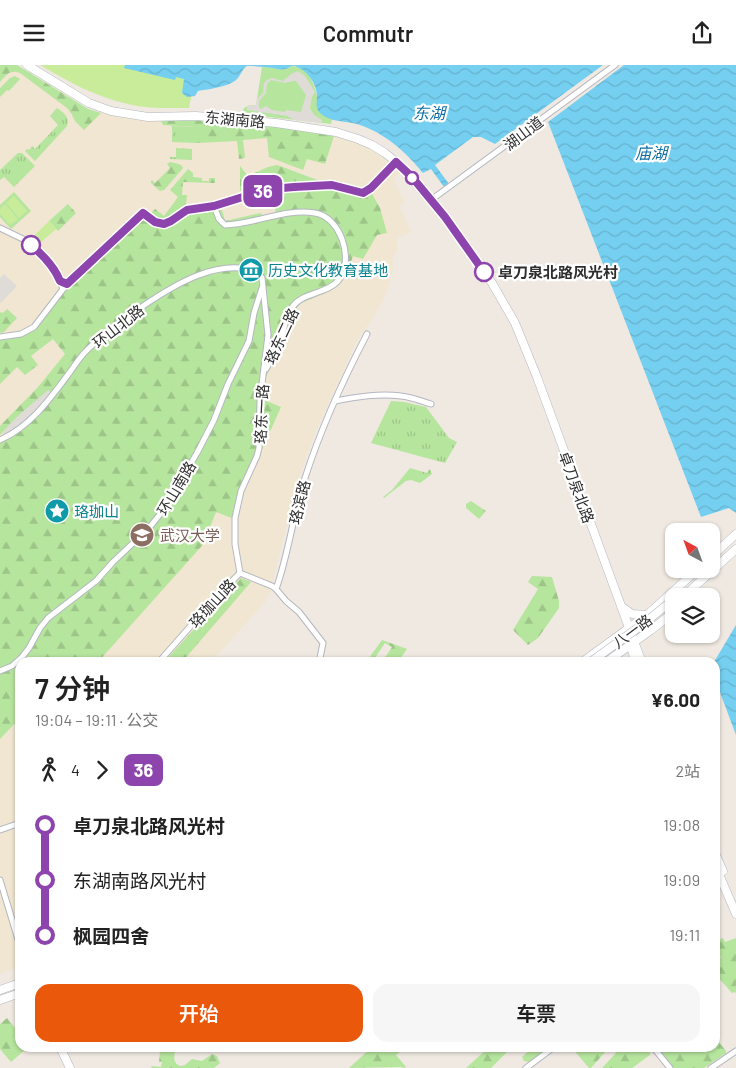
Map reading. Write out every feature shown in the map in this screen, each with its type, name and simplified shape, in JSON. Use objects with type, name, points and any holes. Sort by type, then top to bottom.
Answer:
[{"type":"street","name":"东湖南路","points":[[27,65],[89,103],[111,111],[148,117],[196,115],[276,123],[336,132],[358,139],[372,145],[396,162],[431,200]]},
{"type":"street","name":"湖山道","points":[[431,200],[615,65]]},
{"type":"street","points":[[0,337],[22,334],[31,329],[62,289],[143,213],[155,222],[164,224],[187,210],[214,206],[262,191],[332,185],[363,193],[371,188],[396,162]]},
{"type":"street","name":"卓刀泉北路","points":[[431,200],[492,283],[515,323],[622,607],[628,630]]},
{"type":"street","name":"珞东二路","points":[[214,206],[218,219],[225,225],[291,212],[321,214],[332,223],[344,244],[346,259],[341,277],[335,284],[302,298],[294,305],[288,316],[280,343],[263,374]]},
{"type":"street","points":[[0,228],[20,237],[34,247],[56,271],[62,289]]},
{"type":"street","name":"环山北路","points":[[0,440],[22,427],[41,409],[93,344],[122,320],[170,289],[186,280],[203,274],[227,269],[257,271],[263,283]]},
{"type":"street","points":[[60,281],[69,282]]},
{"type":"street","name":"珞东一路","points":[[240,573],[235,544],[235,518],[241,491],[259,451],[260,400],[268,335],[263,283]]},
{"type":"street","name":"环山南路","points":[[22,657],[48,618],[96,581],[113,562],[149,529],[161,513],[197,453],[214,420],[228,384],[249,341],[254,313],[263,283]]},
{"type":"street","name":"卓刀泉北路","points":[[509,313],[628,630],[635,657]]},
{"type":"street","name":"珞滨路","points":[[276,589],[283,569],[305,479],[322,430],[367,334]]},
{"type":"street","points":[[335,401],[367,396],[391,395],[432,404]]},
{"type":"street","points":[[720,549],[736,534]]},
{"type":"street","points":[[720,557],[736,543]]},
{"type":"street","points":[[693,588],[736,549]]},
{"type":"street","points":[[699,588],[736,554]]},
{"type":"street","name":"珞珈山路","points":[[163,657],[240,573],[276,589]]},
{"type":"street","name":"八一路","points":[[590,657],[650,613],[688,578]]},
{"type":"street","name":"八一路","points":[[685,588],[697,578]]},
{"type":"street","points":[[276,589],[299,612],[323,643],[320,657]]},
{"type":"street","name":"八一路","points":[[597,657],[642,625],[665,605]]},
{"type":"street","points":[[622,607],[632,614],[650,613]]},
{"type":"street","name":"八一路","points":[[604,657],[665,613]]},
{"type":"street","name":"八一路","points":[[613,657],[665,619]]},
{"type":"street","points":[[643,657],[642,647],[651,630]]},
{"type":"street","name":"卓刀泉北路","points":[[632,642],[640,657]]},
{"type":"street","name":"环山南路","points":[[0,671],[15,663]]},
{"type":"street","points":[[0,830],[15,825]]},
{"type":"street","points":[[720,864],[736,900]]},
{"type":"street","points":[[720,877],[736,914]]},
{"type":"street","points":[[0,879],[15,929]]},
{"type":"street","points":[[1,989],[15,985]]},
{"type":"street","points":[[2,1000],[15,995]]},
{"type":"street","points":[[711,1068],[736,1051]]},
{"type":"street","points":[[62,1052],[70,1068]]},
{"type":"street","points":[[527,1067],[547,1052]]},
{"type":"street","points":[[657,1052],[670,1068]]},
{"type":"shaded area","name":"武汉大学","points":[[0,65],[17,65],[88,109],[97,112],[146,120],[161,121],[189,118],[319,133],[356,142],[378,154],[400,173],[393,179],[405,203],[399,206],[411,232],[397,238],[397,251],[393,259],[393,270],[386,294],[375,315],[358,339],[317,428],[296,486],[271,589],[265,602],[216,657],[15,657],[15,969],[0,974]]},
{"type":"shaded area","points":[[298,71],[305,76],[315,92],[310,108],[314,115],[322,120],[322,123],[294,120],[287,116],[247,110],[247,106],[256,105],[257,99],[263,93],[264,83],[267,80],[272,78],[283,81]],"holes":[[[271,80],[285,83],[296,81],[306,95],[301,112],[272,110],[266,106],[261,109],[259,101],[266,93],[267,84]]]},
{"type":"shaded area","points":[[4,274],[17,286],[1,303],[0,278]]},
{"type":"shaded area","points":[[48,390],[52,393],[31,416],[4,436],[2,434],[8,426]]},
{"type":"green space","points":[[0,65],[17,65],[88,109],[101,113],[84,130],[75,121],[67,108],[20,73],[11,72],[0,82]]},
{"type":"green space","points":[[40,65],[197,65],[189,108],[158,108],[128,104],[105,97],[82,88]]},
{"type":"green space","points":[[291,66],[305,71],[316,90],[320,113],[332,119],[331,124],[242,114],[243,109],[246,107],[256,105],[262,67],[285,69]]},
{"type":"green space","points":[[15,76],[20,79],[9,91],[7,90],[0,97],[0,88],[10,78]]},
{"type":"green space","points":[[57,108],[67,118],[67,126],[35,161],[25,151],[29,150],[32,146],[35,149],[58,125],[50,116]]},
{"type":"green space","points":[[189,118],[276,126],[334,136],[325,164],[307,159],[303,170],[269,157],[267,138],[243,140],[245,158],[239,159],[237,141],[196,143],[196,127],[163,125],[161,121]]},
{"type":"green space","points":[[172,126],[197,127],[196,143],[172,142]]},
{"type":"green space","points":[[176,148],[192,149],[192,160],[170,159],[170,157],[176,157]]},
{"type":"green space","points":[[18,153],[22,153],[35,166],[14,187],[4,177],[0,180],[0,170]]},
{"type":"green space","points":[[170,162],[179,164],[183,168],[164,190],[160,191],[151,181],[155,183],[170,168],[167,164]]},
{"type":"green space","points":[[277,165],[320,181],[267,184],[240,191],[240,166],[248,176]]},
{"type":"green space","points":[[188,169],[193,173],[193,177],[202,178],[202,181],[209,181],[209,178],[215,178],[215,183],[183,182],[182,195],[187,195],[186,205],[170,217],[162,219],[151,213],[155,209],[164,216],[178,197],[170,190]]},
{"type":"green space","points":[[318,188],[341,189],[361,195],[371,192],[380,208],[387,233],[377,235],[363,259],[353,256],[347,274],[339,285],[330,291],[301,303],[294,311],[282,343],[265,379],[262,399],[281,407],[243,492],[237,520],[216,512],[210,527],[213,533],[102,657],[15,657],[15,723],[0,739],[0,443],[30,423],[55,396],[48,391],[16,418],[0,435],[0,426],[38,387],[65,354],[53,339],[31,356],[38,365],[25,375],[17,367],[0,384],[0,338],[21,336],[32,331],[67,289],[144,219],[156,226],[168,228],[190,215],[206,211],[222,210],[225,221],[261,213],[262,216],[276,213],[274,206],[265,208],[262,194]]},
{"type":"green space","points":[[14,192],[31,211],[11,229],[0,217],[0,205]]},
{"type":"green space","points":[[14,196],[27,211],[19,218],[6,203]]},
{"type":"green space","points":[[5,204],[18,219],[10,225],[0,214],[0,209]]},
{"type":"green space","points":[[68,204],[76,213],[58,231],[49,221]]},
{"type":"green space","points":[[49,221],[56,229],[40,243],[34,236]]},
{"type":"green space","points":[[7,309],[17,318],[1,333],[0,313]]},
{"type":"green space","points":[[391,401],[426,407],[449,438],[457,442],[445,463],[371,443]]},
{"type":"green space","points":[[410,468],[427,473],[429,469],[432,474],[420,483],[411,480],[406,481],[384,498],[383,497],[392,490]]},
{"type":"green space","points":[[471,501],[486,511],[479,519],[466,508],[466,504]]},
{"type":"green space","points":[[532,576],[552,577],[559,601],[559,608],[538,638],[528,645],[513,630],[538,589],[528,582]]},
{"type":"green space","points":[[241,578],[251,582],[186,657],[169,657]]},
{"type":"green space","points":[[382,640],[407,649],[401,657],[385,657],[392,647],[385,643],[375,657],[370,657]]},
{"type":"green space","points":[[723,938],[725,942],[736,938],[736,994],[735,992],[732,993],[720,980],[720,939]]},
{"type":"green space","points":[[7,1018],[15,1028],[15,1052],[22,1052],[11,1062],[0,1049],[0,1024]]},
{"type":"green space","points":[[720,1043],[726,1051],[726,1053],[704,1068],[673,1068],[660,1052],[720,1052]]},
{"type":"green space","points":[[160,1052],[175,1052],[175,1062],[180,1066],[185,1065],[192,1059],[202,1061],[212,1054],[217,1056],[220,1063],[214,1068],[152,1068],[151,1066],[161,1067],[162,1062],[159,1062]]},
{"type":"green space","points":[[367,1052],[400,1052],[396,1055],[406,1067],[405,1068],[349,1068]]},
{"type":"green space","points":[[484,1052],[507,1052],[491,1068],[466,1068]]},
{"type":"green space","points":[[528,1052],[544,1052],[530,1062],[524,1061],[522,1057]]},
{"type":"green space","points":[[575,1052],[605,1052],[591,1068]]},
{"type":"green space","points":[[650,1052],[650,1055],[632,1068],[602,1068],[616,1053]]},
{"type":"water","name":"东湖","points":[[125,65],[603,65],[495,144],[481,137],[473,137],[435,165],[449,184],[444,187],[431,169],[423,173],[402,150],[377,132],[357,124],[328,118],[320,113],[317,107],[317,95],[313,82],[307,74],[295,66],[282,69],[247,66],[233,82],[198,91],[195,96],[187,97],[182,93],[184,79],[176,77],[175,80],[124,68]]},
{"type":"water","name":"庙湖","points":[[624,65],[736,65],[736,513],[729,508],[701,517],[548,122]]},
{"type":"water","points":[[736,625],[736,735],[720,692],[720,657],[717,657]]},
{"type":"bus line","name":"36","points":[[31,245],[52,265],[60,281],[67,284],[143,213],[155,222],[164,224],[187,210],[214,206],[271,189],[332,185],[363,193],[371,188],[396,162],[412,177],[445,217],[484,272]]},
{"type":"place","name":"历史文化教育基地","points":[[251,270]]},
{"type":"place","name":"卓刀泉北路风光村","points":[[484,272]]},
{"type":"place","name":"珞珈山","points":[[57,511]]},
{"type":"place","name":"武汉大学","points":[[142,535]]}]
